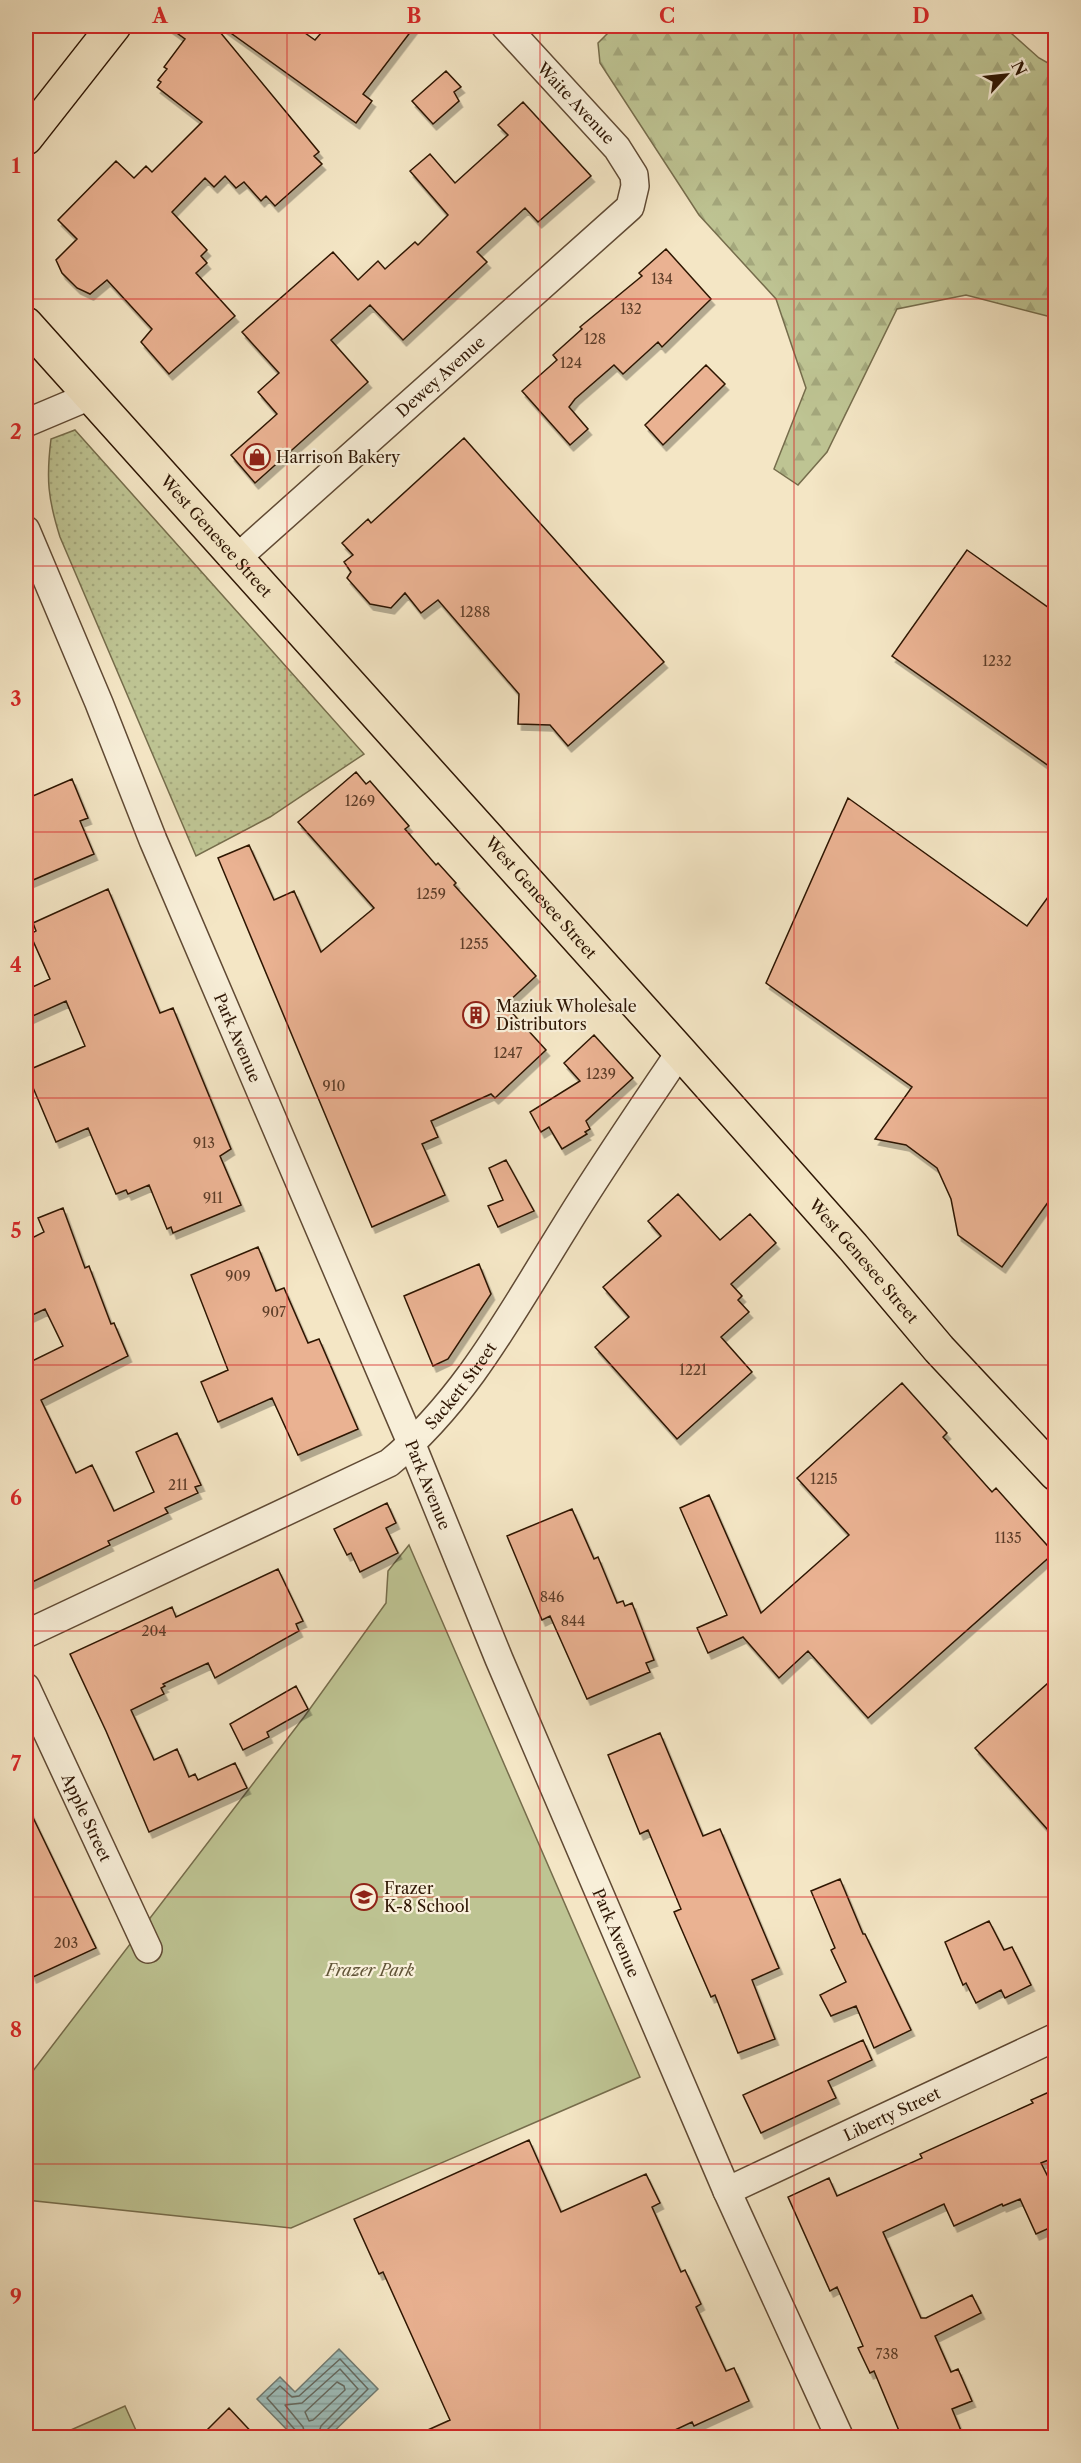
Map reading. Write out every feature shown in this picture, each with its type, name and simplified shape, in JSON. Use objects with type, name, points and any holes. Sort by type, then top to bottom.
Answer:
[{"type":"main road","points":[[26,138],[114,26]]},
{"type":"main road","name":"West Genesee Street","points":[[26,324],[680,1052],[853,1247],[939,1349],[1054,1467]]},
{"type":"street","name":"Waite Avenue","points":[[505,26],[617,148],[634,175],[635,186]]},
{"type":"street","name":"Dewey Avenue","points":[[237,559],[630,207],[635,186]]},
{"type":"street","points":[[26,423],[90,396]]},
{"type":"street","name":"Park Avenue","points":[[26,530],[99,704],[157,851],[411,1445],[499,1659],[727,2191],[840,2438]]},
{"type":"street","name":"Sackett Street","points":[[26,1634],[389,1463],[411,1445],[446,1409],[493,1342],[576,1209],[680,1052]]},
{"type":"street","name":"Apple Street","points":[[26,1687],[148,1949]]},
{"type":"street","name":"Liberty Street","points":[[727,2191],[1056,2037]]},
{"type":"green space","points":[[615,26],[1003,26],[1039,58],[1055,67],[1055,318],[966,295],[897,309],[827,452],[798,485],[774,469],[806,388],[776,299],[699,215],[600,63],[598,43]]},
{"type":"green space","points":[[75,430],[364,754],[270,817],[196,856],[56,524],[49,489],[51,439]]},
{"type":"green space","name":"Frazer Park","points":[[409,1545],[640,2077],[291,2228],[26,2200],[26,2080],[304,1717],[386,1603],[388,1571]]},
{"type":"green space","points":[[125,2406],[139,2437],[55,2437]]},
{"type":"water","points":[[339,2349],[378,2389],[328,2437],[294,2437],[257,2399],[280,2377],[295,2392]]},
{"type":"building","points":[[167,26],[215,26],[319,152],[314,156],[322,164],[275,206],[266,196],[261,201],[244,182],[236,188],[225,176],[214,187],[205,178],[172,212],[207,250],[201,256],[207,263],[196,273],[235,316],[169,374],[141,342],[152,329],[107,280],[90,294],[77,288],[62,273],[56,260],[77,239],[58,220],[116,161],[134,178],[146,166],[152,172],[202,122],[157,87],[161,82],[158,80],[167,69],[164,67],[185,39]]},
{"type":"building","points":[[221,26],[295,26],[315,40],[327,26],[415,26],[363,94],[372,101],[356,123]]},
{"type":"building","points":[[446,71],[461,87],[454,92],[459,101],[433,124],[412,101]]},
{"type":"building","points":[[523,102],[591,176],[538,222],[525,208],[477,252],[487,262],[403,340],[370,305],[331,340],[368,382],[255,483],[231,455],[277,414],[258,392],[279,373],[242,332],[333,252],[358,280],[378,261],[385,269],[415,242],[418,245],[448,215],[410,171],[430,154],[455,183],[508,135],[498,125]]},
{"type":"building","points":[[666,249],[711,299],[662,347],[658,342],[623,374],[614,365],[575,399],[569,407],[588,429],[570,445],[522,391],[557,360],[553,355],[582,329],[580,327],[642,276],[639,273]]},
{"type":"building","points":[[706,365],[725,384],[663,445],[645,425]]},
{"type":"building","points":[[464,438],[664,662],[568,746],[550,725],[518,724],[519,694],[438,600],[421,613],[405,593],[391,608],[370,604],[347,578],[351,572],[344,562],[353,555],[342,543],[368,519],[371,523]]},
{"type":"building","points":[[967,550],[1056,613],[1056,771],[892,656]]},
{"type":"building","points":[[356,772],[366,784],[370,781],[409,826],[405,829],[436,865],[438,863],[456,883],[454,885],[536,976],[505,1005],[546,1050],[495,1098],[491,1094],[431,1121],[438,1137],[422,1144],[445,1195],[372,1227],[218,858],[249,845],[274,900],[294,891],[321,952],[374,908],[298,822]]},
{"type":"building","points":[[72,779],[88,818],[80,821],[94,854],[26,883],[26,799]]},
{"type":"building","points":[[848,798],[1027,926],[1056,886],[1056,1191],[1002,1267],[958,1235],[951,1199],[937,1168],[906,1145],[875,1139],[912,1087],[766,983]]},
{"type":"building","points":[[108,889],[160,1013],[173,1008],[231,1149],[220,1156],[241,1205],[173,1233],[171,1227],[167,1229],[149,1185],[128,1194],[126,1190],[116,1194],[88,1128],[56,1142],[26,1071],[85,1046],[66,1001],[26,1019],[26,990],[50,979],[30,934],[36,931],[33,923]]},
{"type":"building","points":[[594,1035],[633,1078],[586,1121],[590,1129],[585,1132],[587,1134],[562,1149],[549,1127],[541,1132],[530,1112],[580,1081],[564,1063]]},
{"type":"building","points":[[506,1160],[534,1211],[498,1227],[488,1206],[503,1200],[489,1168]]},
{"type":"building","points":[[678,1194],[720,1240],[750,1214],[776,1243],[731,1284],[742,1296],[738,1300],[749,1312],[721,1337],[752,1372],[677,1439],[595,1347],[629,1317],[603,1287],[661,1236],[648,1221]]},
{"type":"building","points":[[63,1208],[85,1268],[89,1266],[111,1324],[114,1323],[128,1356],[41,1400],[76,1473],[92,1465],[114,1511],[154,1492],[136,1452],[177,1433],[201,1485],[195,1487],[198,1493],[165,1508],[168,1513],[108,1541],[110,1545],[26,1585],[26,1364],[63,1346],[45,1309],[26,1318],[26,1241],[44,1232],[38,1218]]},
{"type":"building","points":[[258,1247],[276,1291],[284,1288],[308,1343],[319,1339],[358,1429],[298,1455],[272,1398],[218,1422],[201,1382],[228,1370],[191,1275]]},
{"type":"building","points":[[479,1264],[491,1294],[448,1359],[433,1366],[404,1296]]},
{"type":"building","points":[[902,1383],[947,1433],[943,1437],[992,1492],[996,1488],[1054,1553],[868,1718],[808,1651],[779,1678],[743,1637],[708,1653],[697,1628],[727,1615],[680,1508],[709,1495],[761,1613],[849,1535],[797,1478]]},
{"type":"building","points":[[387,1503],[396,1523],[386,1528],[398,1553],[360,1572],[351,1553],[347,1555],[334,1529]]},
{"type":"building","points":[[572,1509],[594,1559],[598,1557],[617,1603],[623,1601],[625,1606],[632,1603],[654,1660],[646,1663],[650,1672],[587,1699],[550,1616],[542,1620],[507,1536]]},
{"type":"building","points":[[278,1569],[303,1621],[296,1624],[299,1631],[215,1678],[208,1663],[163,1684],[165,1686],[161,1688],[164,1694],[131,1710],[154,1760],[177,1749],[189,1777],[195,1774],[198,1780],[235,1763],[247,1788],[149,1832],[70,1654],[172,1607],[176,1617]]},
{"type":"building","points":[[1056,1676],[1056,1839],[975,1748]]},
{"type":"building","points":[[296,1686],[308,1709],[267,1732],[269,1737],[243,1750],[230,1724]]},
{"type":"building","points":[[660,1733],[703,1836],[720,1829],[779,1968],[752,1980],[775,2039],[738,2053],[715,1995],[711,1997],[674,1912],[681,1909],[648,1830],[640,1834],[608,1755]]},
{"type":"building","points":[[26,1803],[96,1948],[33,1977],[26,1960]]},
{"type":"building","points":[[840,1879],[863,1934],[911,2030],[874,2048],[856,2006],[831,2016],[820,1995],[846,1982],[831,1950],[835,1948],[811,1891]]},
{"type":"building","points":[[989,1921],[1004,1950],[1012,1947],[1031,1985],[1005,1998],[1001,1990],[976,2003],[966,1983],[963,1985],[945,1942]]},
{"type":"building","points":[[863,2040],[872,2060],[828,2081],[836,2098],[761,2133],[743,2095]]},
{"type":"building","points":[[1056,2089],[1056,2157],[1041,2163],[1056,2193],[1056,2225],[1036,2234],[1020,2199],[1003,2206],[1002,2204],[954,2226],[944,2204],[883,2232],[921,2318],[926,2318],[972,2295],[981,2313],[935,2336],[951,2372],[958,2369],[972,2401],[952,2409],[964,2438],[902,2438],[874,2371],[870,2373],[858,2348],[863,2346],[837,2287],[830,2291],[788,2197],[829,2178],[837,2196],[922,2158],[920,2154],[1033,2103],[1031,2100]]},
{"type":"building","points":[[529,2140],[561,2212],[646,2174],[660,2203],[652,2207],[681,2272],[685,2270],[701,2304],[696,2307],[726,2371],[734,2368],[749,2401],[694,2426],[692,2422],[658,2438],[410,2438],[450,2420],[383,2272],[379,2274],[354,2219]]},
{"type":"building","points":[[229,2408],[257,2438],[199,2438]]},
{"type":"place","name":"Harrison Bakery","points":[[257,457]]},
{"type":"place","name":"Maziuk Wholesale Distributors","points":[[476,1015]]},
{"type":"place","name":"Frazer K-8 School","points":[[364,1897]]}]
